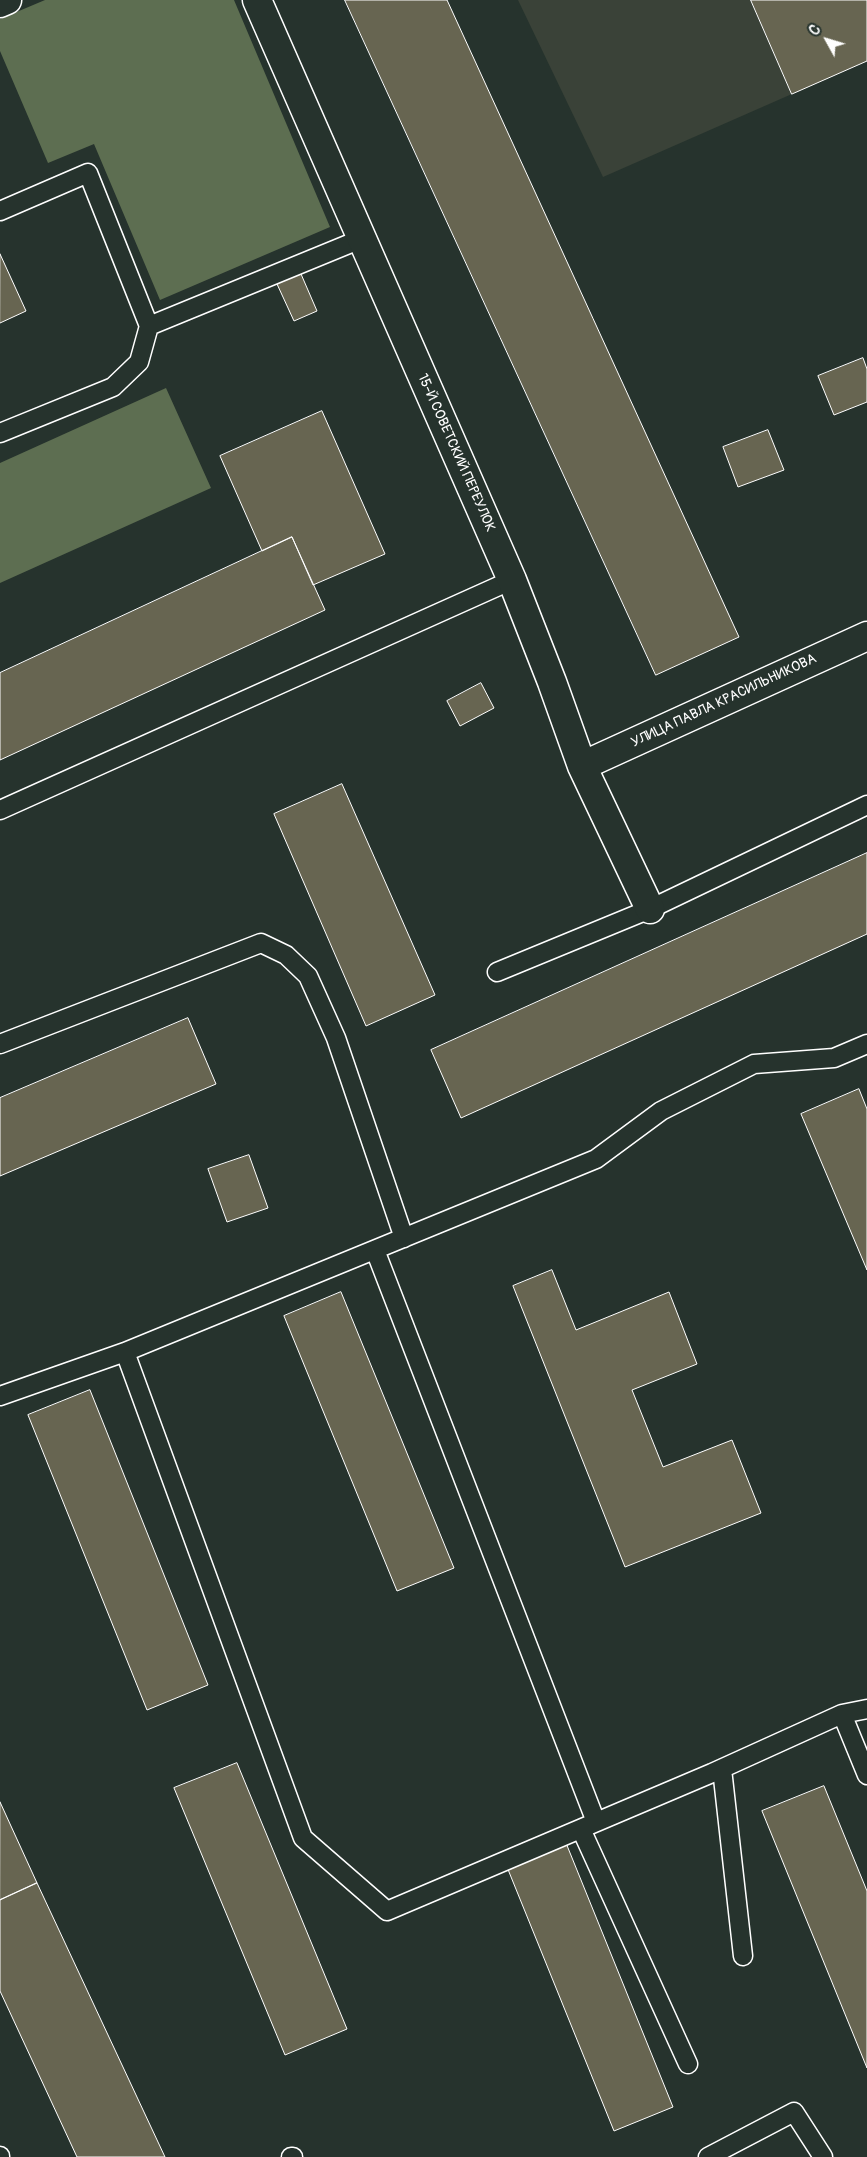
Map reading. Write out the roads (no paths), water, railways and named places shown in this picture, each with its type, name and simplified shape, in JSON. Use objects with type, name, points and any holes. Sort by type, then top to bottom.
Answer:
[{"type":"street","points":[[0,3],[7,0]]},
{"type":"street","name":"15-Й СОВЕТСКИЙ ПЕРЕУЛОК","points":[[257,0],[512,580],[552,682],[582,766],[650,908]]},
{"type":"street","name":"УЛИЦА ПАВЛА КРАСИЛЬНИКОВА","points":[[582,766],[867,636]]},
{"type":"lane","points":[[0,211],[88,173],[149,326],[139,362],[113,387],[0,433]]},
{"type":"lane","points":[[149,326],[361,239]]},
{"type":"lane","points":[[0,810],[512,580]]},
{"type":"lane","points":[[497,972],[650,908],[867,806]]},
{"type":"lane","points":[[0,1044],[260,943],[286,954],[308,976],[336,1038],[404,1238]]},
{"type":"lane","points":[[0,1396],[125,1352],[596,1159],[661,1110],[754,1064],[834,1058],[867,1044]]},
{"type":"lane","points":[[375,1250],[588,1825],[688,2064]]},
{"type":"lane","points":[[125,1352],[303,1838],[387,1911],[722,1769],[842,1714],[867,1710]]},
{"type":"lane","points":[[842,1714],[867,1775]]},
{"type":"lane","points":[[722,1769],[743,1956]]},
{"type":"lane","points":[[708,2157],[794,2112],[823,2157]]}]
